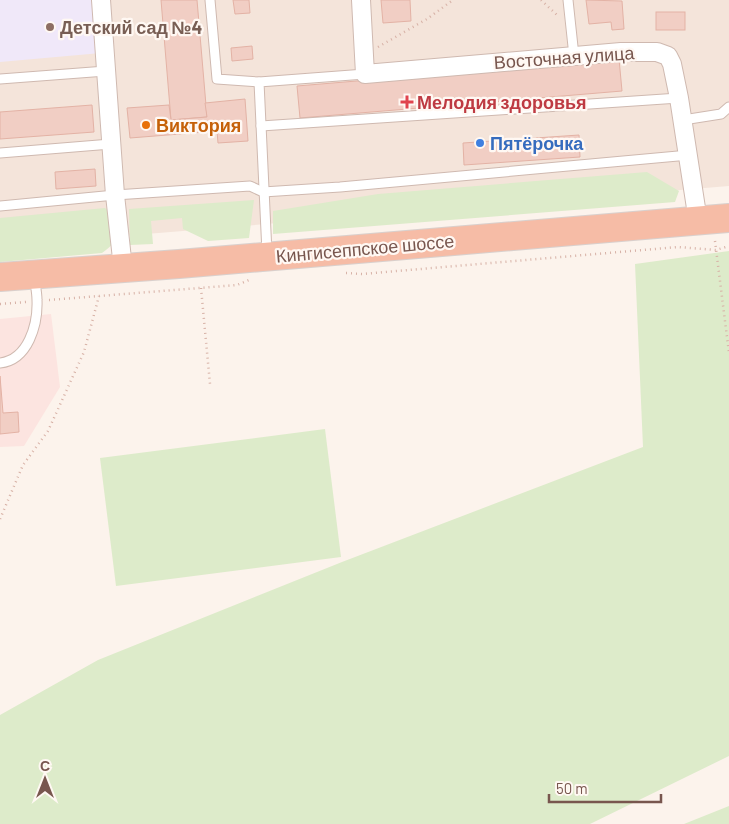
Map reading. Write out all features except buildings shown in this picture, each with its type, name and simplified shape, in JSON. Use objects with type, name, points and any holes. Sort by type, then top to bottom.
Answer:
[{"type":"highway","name":"Кингисеппское шоссе","points":[[0,277],[36,288],[123,268],[200,275],[267,256],[713,219]]},
{"type":"street","points":[[101,0],[115,195],[123,268]]},
{"type":"street","points":[[361,0],[365,74]]},
{"type":"street","name":"Восточная улица","points":[[365,74],[621,52],[657,52],[668,56],[672,64],[689,155],[713,219]]},
{"type":"lane","points":[[210,0],[217,79],[259,82],[365,74]]},
{"type":"lane","points":[[568,0],[574,56]]},
{"type":"lane","points":[[0,79],[106,70]]},
{"type":"lane","points":[[259,82],[267,256]]},
{"type":"lane","points":[[261,126],[679,98]]},
{"type":"lane","points":[[683,120],[721,114],[729,107]]},
{"type":"lane","points":[[0,153],[111,144]]},
{"type":"lane","points":[[0,206],[115,195],[250,186],[263,192],[340,187],[689,155]]},
{"type":"lane","points":[[0,363],[21,354],[33,331],[36,288]]},
{"type":"path","points":[[364,56],[427,19],[454,0]]},
{"type":"path","points":[[713,219],[729,353]]},
{"type":"path","points":[[339,271],[362,274],[678,247],[716,250],[729,246]]},
{"type":"path","points":[[200,275],[210,384]]},
{"type":"path","points":[[0,304],[36,288],[99,296],[200,275],[237,285],[252,278]]},
{"type":"path","points":[[0,519],[23,465],[48,432],[84,352],[99,296]]},
{"type":"shaded area","points":[[0,0],[729,0],[729,186],[0,246]]},
{"type":"shaded area","name":"Детский сад №4","points":[[0,0],[97,0],[101,53],[0,62]]},
{"type":"shaded area","points":[[51,314],[60,387],[24,446],[0,447],[0,319]]},
{"type":"green space","points":[[647,172],[679,191],[675,202],[273,234],[273,211],[378,194]]},
{"type":"green space","points":[[254,200],[249,238],[208,241],[183,229],[182,218],[151,221],[153,244],[130,245],[129,209]]},
{"type":"green space","points":[[105,208],[114,216],[116,233],[114,241],[102,253],[0,262],[0,218]]},
{"type":"green space","points":[[729,251],[729,756],[590,824],[0,824],[0,715],[98,660],[342,562],[643,447],[635,264]]},
{"type":"green space","points":[[325,429],[341,557],[116,586],[100,458]]},
{"type":"green space","points":[[729,806],[729,824],[684,824]]},
{"type":"place","name":"Детский сад №4","points":[[50,27]]},
{"type":"place","name":"Мелодия здоровья","points":[[407,102]]},
{"type":"place","name":"Виктория","points":[[146,125]]},
{"type":"place","name":"Пятёрочка","points":[[480,143]]}]
